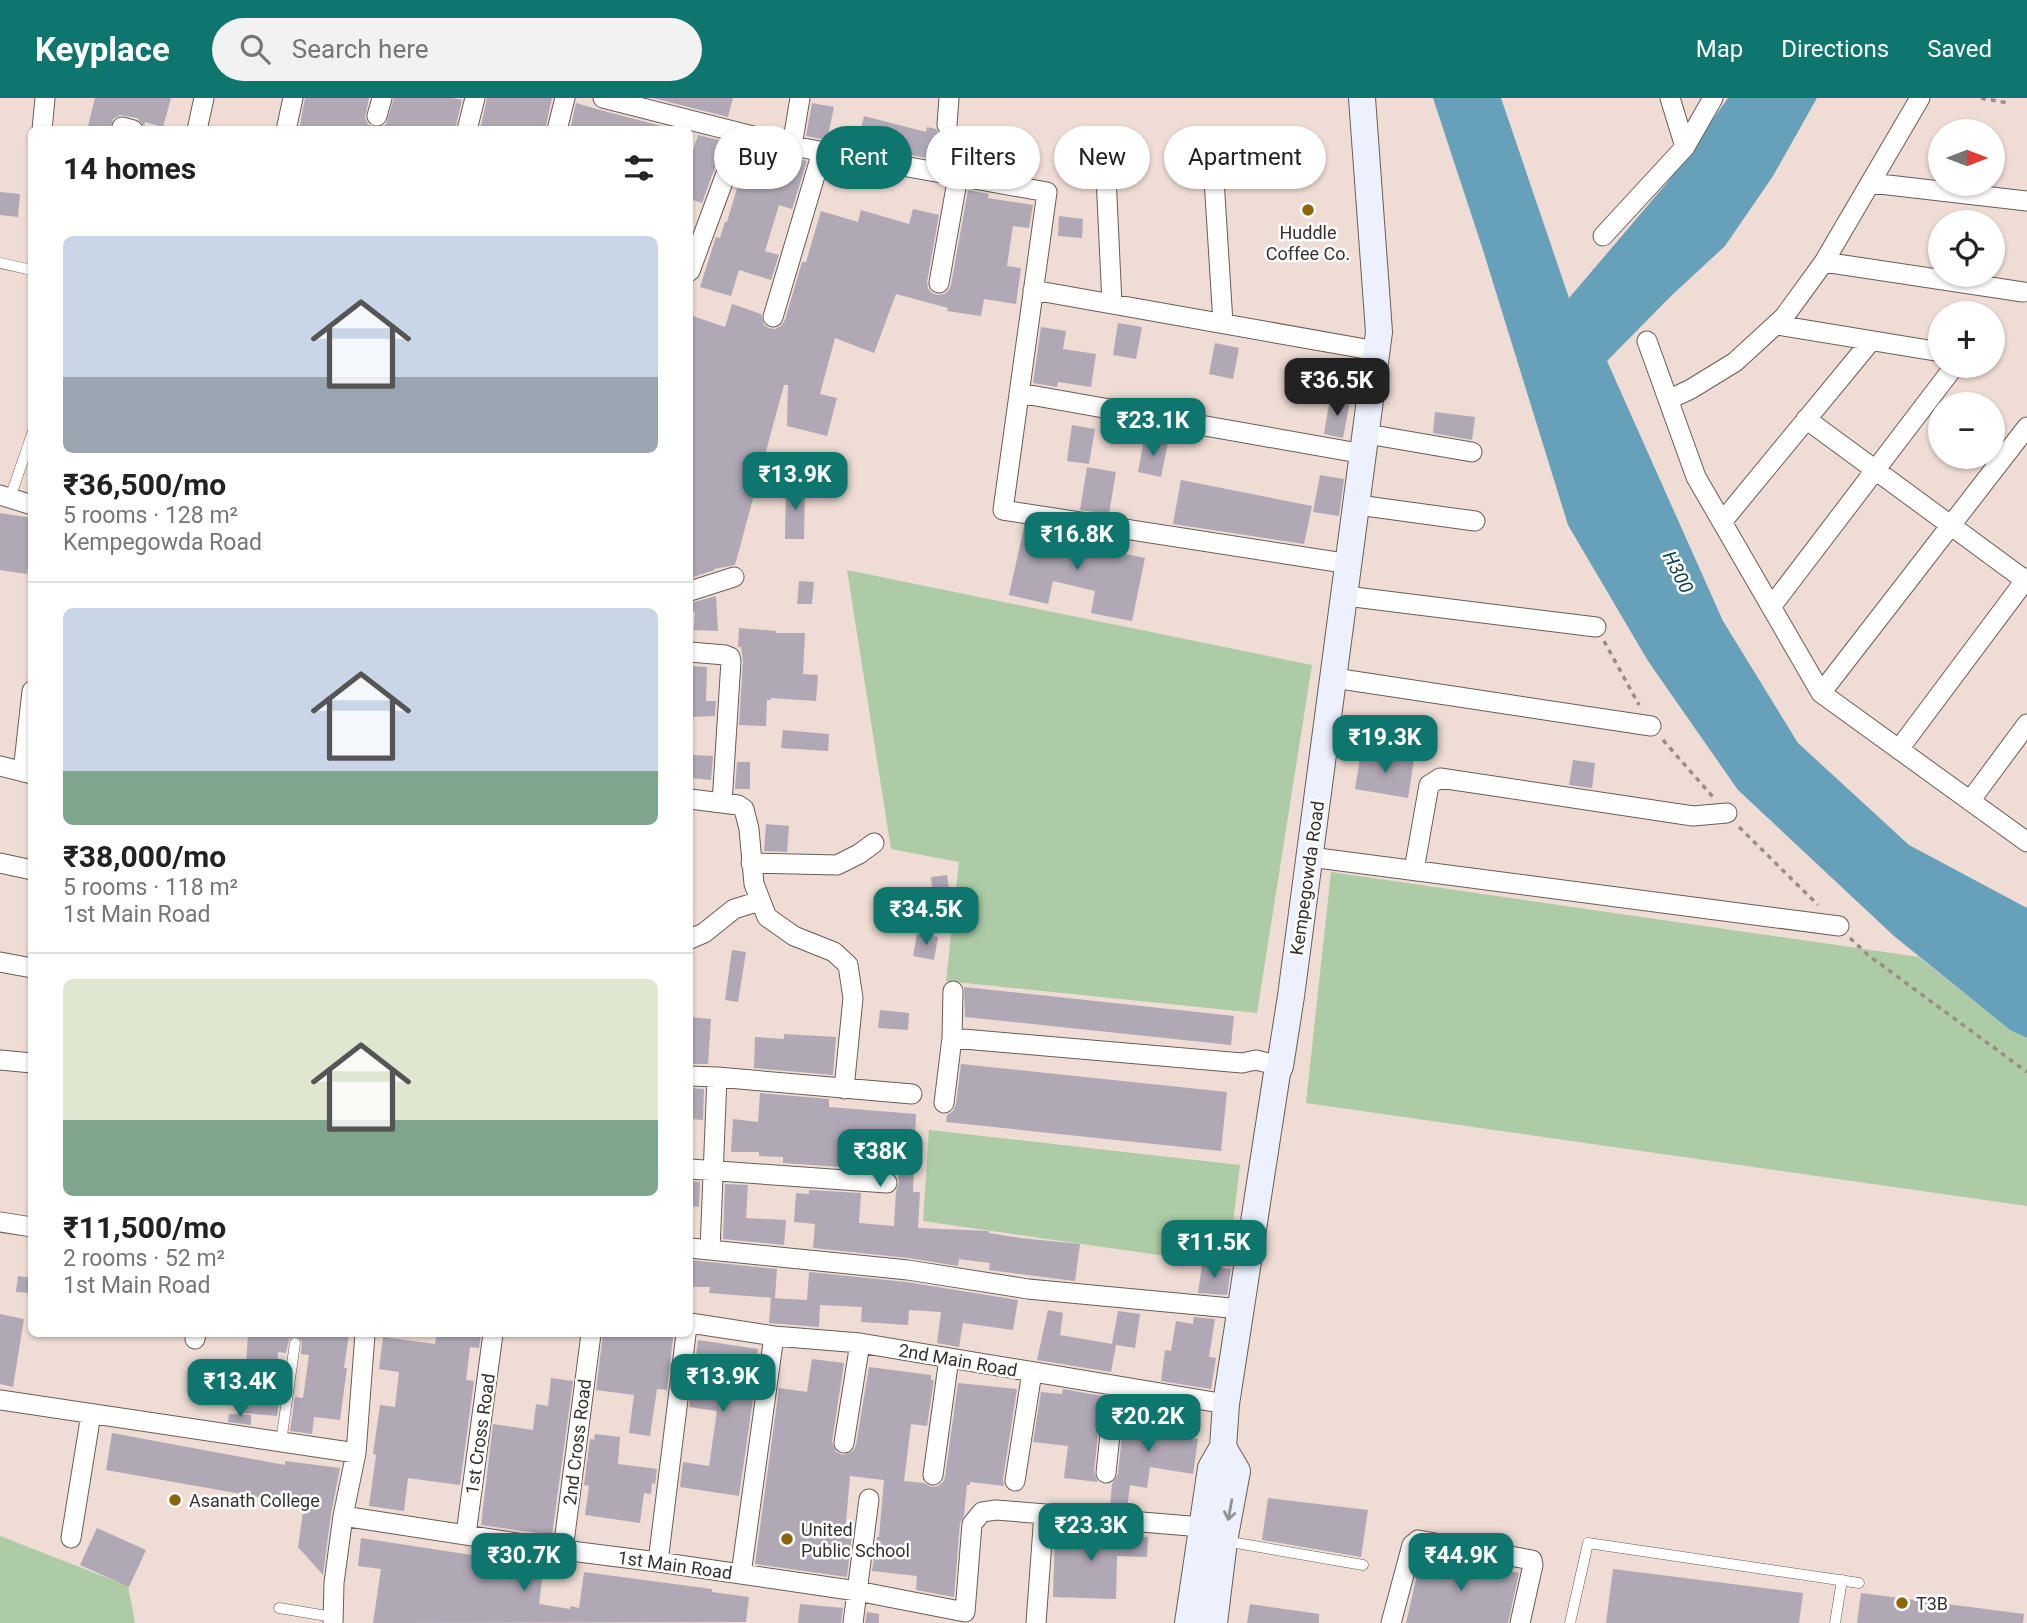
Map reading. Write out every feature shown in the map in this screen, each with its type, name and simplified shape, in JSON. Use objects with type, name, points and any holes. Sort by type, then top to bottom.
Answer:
[{"type":"street","points":[[42,126],[45,98]]},
{"type":"street","points":[[198,126],[204,98]]},
{"type":"street","points":[[287,126],[293,98]]},
{"type":"street","points":[[468,126],[475,98]]},
{"type":"street","points":[[558,126],[565,98]]},
{"type":"street","points":[[603,98],[714,127]]},
{"type":"street","points":[[795,126],[800,98]]},
{"type":"street","points":[[947,125],[949,98]]},
{"type":"street","name":"Kempegowda Road","points":[[1188,1623],[1213,1534],[1237,1471],[1223,1447],[1226,1404],[1310,857],[1380,332],[1362,98]]},
{"type":"street","points":[[1670,98],[1685,147]]},
{"type":"street","points":[[1603,236],[1685,147],[1713,98]]},
{"type":"street","points":[[1668,400],[1735,362],[1777,325],[1824,262],[1920,98]]},
{"type":"street","points":[[645,126],[649,110]]},
{"type":"street","points":[[772,317],[816,172]]},
{"type":"street","points":[[1871,183],[2027,201]]},
{"type":"street","points":[[694,248],[718,189]]},
{"type":"street","points":[[939,283],[956,189]]},
{"type":"street","points":[[1030,189],[1047,192],[1003,510],[1350,564]]},
{"type":"street","points":[[1107,189],[1112,304]]},
{"type":"street","points":[[1215,189],[1223,324]]},
{"type":"street","points":[[1824,262],[2023,292]]},
{"type":"street","points":[[1033,290],[1377,351]]},
{"type":"street","points":[[1777,325],[1928,350]]},
{"type":"street","points":[[1647,341],[1696,477],[1821,693],[2027,842]]},
{"type":"street","points":[[1722,522],[1871,341]]},
{"type":"street","points":[[1771,607],[1945,378]]},
{"type":"street","points":[[1019,393],[1365,444],[1472,452]]},
{"type":"street","points":[[1806,419],[2026,579],[1899,750]]},
{"type":"street","points":[[1821,693],[2027,427]]},
{"type":"street","points":[[5,497],[28,504]]},
{"type":"street","points":[[1358,505],[1475,521]]},
{"type":"street","points":[[693,590],[734,577]]},
{"type":"street","points":[[1346,596],[1596,627]]},
{"type":"street","points":[[693,652],[725,655],[730,657],[732,662],[722,803]]},
{"type":"street","points":[[1334,678],[1651,726]]},
{"type":"street","points":[[1970,801],[2027,724]]},
{"type":"street","points":[[0,766],[27,773]]},
{"type":"street","points":[[1414,870],[1429,785],[1440,778],[1693,816],[1727,813]]},
{"type":"street","points":[[693,799],[744,808],[749,828],[754,884],[767,917],[793,936],[834,952],[848,965],[853,998],[844,1089]]},
{"type":"street","points":[[751,863],[837,865],[859,855],[874,844]]},
{"type":"street","points":[[1310,857],[1839,926]]},
{"type":"street","points":[[0,863],[28,869]]},
{"type":"street","points":[[693,938],[704,933],[734,909],[760,901]]},
{"type":"street","points":[[0,962],[28,967]]},
{"type":"street","points":[[944,1103],[952,1038],[953,991]]},
{"type":"street","points":[[952,1038],[1242,1063],[1254,1069],[1278,1070]]},
{"type":"street","points":[[0,1060],[28,1063]]},
{"type":"street","points":[[693,1076],[912,1094]]},
{"type":"street","points":[[710,1250],[717,1077]]},
{"type":"street","points":[[693,1169],[887,1183]]},
{"type":"street","points":[[0,1222],[28,1226]]},
{"type":"street","points":[[693,1248],[908,1270],[1028,1289],[1241,1309]]},
{"type":"street","name":"2nd Main Road","points":[[693,1323],[774,1336],[860,1343],[1226,1404]]},
{"type":"street","points":[[741,1574],[774,1336]]},
{"type":"street","points":[[333,1620],[334,1583],[343,1516],[356,1452],[365,1337]]},
{"type":"street","name":"1st Cross Road","points":[[466,1534],[494,1337]]},
{"type":"street","name":"2nd Cross Road","points":[[563,1550],[591,1337]]},
{"type":"street","points":[[658,1562],[686,1337]]},
{"type":"street","points":[[844,1443],[860,1343]]},
{"type":"street","points":[[933,1475],[949,1358]]},
{"type":"street","points":[[1015,1481],[1032,1372]]},
{"type":"street","points":[[1106,1472],[1115,1386]]},
{"type":"street","points":[[0,1400],[356,1452]]},
{"type":"street","points":[[71,1538],[91,1414]]},
{"type":"street","points":[[853,1623],[869,1499]]},
{"type":"street","name":"1st Main Road","points":[[343,1516],[857,1591],[965,1612],[972,1524],[982,1512],[996,1510],[1044,1514]]},
{"type":"street","points":[[1036,1623],[1044,1514],[1213,1534]]},
{"type":"street","name":"Kempegowda Road","points":[[1213,1534],[1214,1623]]},
{"type":"street","points":[[1391,1623],[1412,1545],[1418,1540],[1532,1560],[1520,1623]]},
{"type":"lane","points":[[0,263],[28,269]]},
{"type":"lane","points":[[5,497],[28,443]]},
{"type":"lane","points":[[281,1442],[295,1343]]},
{"type":"lane","points":[[1213,1534],[1363,1565]]},
{"type":"lane","points":[[1570,1623],[1588,1543],[1859,1583]]},
{"type":"lane","points":[[1835,1623],[1842,1580]]},
{"type":"lane","points":[[279,1608],[333,1620]]},
{"type":"path","points":[[1981,98],[2008,103]]},
{"type":"path","points":[[1596,627],[1651,726],[1727,813],[1868,955],[2027,1072]]},
{"type":"green space","points":[[847,570],[1312,665],[1257,1013],[946,981],[959,862],[891,849]]},
{"type":"green space","points":[[1331,872],[1919,957],[2010,1030],[2027,1038],[2027,1206],[1306,1103]]},
{"type":"green space","points":[[929,1130],[1240,1165],[1228,1265],[923,1221]]},
{"type":"green space","points":[[0,1536],[128,1586],[135,1623],[0,1623]]},
{"type":"water","name":"H300","points":[[1433,98],[1501,98],[1569,298],[1666,184],[1728,98],[1817,98],[1773,176],[1725,246],[1607,361],[1723,621],[1798,743],[1909,845],[2027,908],[2027,1038],[2010,1030],[1894,936],[1738,790],[1648,661],[1568,525]]},
{"type":"building","points":[[95,98],[171,98],[163,126],[145,122],[144,126],[137,118],[120,115],[113,119],[111,126],[88,126]]},
{"type":"building","points":[[305,98],[369,98],[365,118],[371,126],[300,126]]},
{"type":"building","points":[[394,98],[462,100],[456,126],[384,126]]},
{"type":"building","points":[[487,98],[552,98],[546,126],[481,126]]},
{"type":"building","points":[[653,98],[733,98],[728,117]]},
{"type":"building","points":[[576,103],[662,126],[571,126]]},
{"type":"building","points":[[812,103],[834,107],[830,126],[816,126],[816,138],[806,136]]},
{"type":"building","points":[[864,116],[903,126],[862,126]]},
{"type":"building","points":[[912,128],[926,132],[926,158],[912,155]]},
{"type":"building","points":[[698,135],[714,139],[714,170],[702,203],[693,200],[693,151]]},
{"type":"building","points":[[802,160],[807,161],[802,177]]},
{"type":"building","points":[[737,189],[798,189],[792,209],[779,205],[765,251],[779,255],[771,280],[739,270],[731,296],[700,287],[716,237],[720,238]]},
{"type":"building","points":[[968,190],[989,194],[988,198],[1033,205],[1029,228],[1013,226],[1007,266],[1021,268],[1016,304],[984,299],[981,316],[947,311],[948,308],[896,294],[874,353],[835,338],[820,394],[837,398],[827,436],[787,426],[788,385],[784,385],[735,565],[693,577],[693,316],[725,327],[732,304],[761,314],[764,325],[769,328],[781,326],[802,262],[806,262],[821,211],[858,222],[861,210],[909,224],[913,209],[939,215],[928,288],[938,295],[944,294],[951,285]]},
{"type":"building","points":[[0,192],[20,194],[18,217],[0,215]]},
{"type":"building","points":[[1059,216],[1083,219],[1082,238],[1058,236]]},
{"type":"building","points":[[1118,323],[1142,327],[1136,359],[1113,355]]},
{"type":"building","points":[[1041,327],[1066,331],[1063,349],[1096,354],[1091,387],[1058,382],[1057,387],[1033,383]]},
{"type":"building","points":[[1215,343],[1239,348],[1233,379],[1209,374]]},
{"type":"building","points":[[1330,398],[1350,401],[1343,438],[1324,434]]},
{"type":"building","points":[[1435,412],[1475,417],[1472,440],[1433,433]]},
{"type":"building","points":[[1072,425],[1095,429],[1089,464],[1067,461]]},
{"type":"building","points":[[1144,439],[1168,443],[1161,477],[1138,472]]},
{"type":"building","points":[[1087,467],[1116,472],[1109,514],[1080,510]]},
{"type":"building","points":[[1320,475],[1344,479],[1339,516],[1313,512]]},
{"type":"building","points":[[1181,480],[1312,506],[1304,544],[1173,524]]},
{"type":"building","points":[[786,484],[805,484],[804,539],[785,539]]},
{"type":"building","points":[[0,513],[28,517],[27,574],[0,570]]},
{"type":"building","points":[[1024,527],[1084,540],[1083,545],[1145,558],[1132,621],[1091,613],[1095,591],[1053,581],[1048,604],[1009,595]]},
{"type":"building","points":[[799,581],[814,582],[812,604],[797,604]]},
{"type":"building","points":[[716,596],[718,631],[694,630],[693,602]]},
{"type":"building","points":[[739,628],[776,633],[805,633],[803,674],[818,675],[816,701],[771,698],[767,700],[766,726],[739,725],[743,661],[741,647],[738,647]]},
{"type":"building","points":[[693,666],[707,667],[706,701],[716,701],[715,716],[693,717]]},
{"type":"building","points":[[783,730],[829,734],[828,751],[781,748]]},
{"type":"building","points":[[1361,752],[1414,760],[1408,798],[1355,789]]},
{"type":"building","points":[[693,755],[713,756],[711,780],[693,778]]},
{"type":"building","points":[[1573,760],[1595,763],[1592,788],[1569,785]]},
{"type":"building","points":[[737,762],[750,762],[750,789],[735,789]]},
{"type":"building","points":[[766,824],[789,826],[787,852],[764,851]]},
{"type":"building","points":[[947,875],[950,896],[933,898],[931,877]]},
{"type":"building","points":[[917,934],[938,937],[934,960],[913,956]]},
{"type":"building","points":[[732,950],[746,952],[738,1002],[725,1000]]},
{"type":"building","points":[[964,987],[1234,1016],[1231,1045],[965,1017]]},
{"type":"building","points":[[880,1010],[909,1013],[908,1030],[878,1028]]},
{"type":"building","points":[[693,1017],[711,1019],[708,1064],[693,1064]]},
{"type":"building","points":[[784,1034],[836,1037],[833,1075],[754,1068],[755,1037],[784,1039]]},
{"type":"building","points":[[961,1064],[1227,1092],[1221,1151],[946,1122],[947,1115],[953,1111],[956,1104]]},
{"type":"building","points":[[693,1088],[704,1089],[703,1120],[693,1119]]},
{"type":"building","points":[[760,1093],[829,1099],[829,1107],[916,1114],[913,1192],[920,1192],[918,1228],[989,1231],[1020,1238],[1080,1244],[1075,1281],[989,1270],[990,1263],[959,1259],[958,1266],[813,1248],[815,1224],[794,1222],[796,1193],[809,1194],[809,1190],[861,1193],[859,1223],[894,1226],[898,1173],[891,1172],[892,1162],[841,1159],[841,1167],[783,1163],[783,1157],[759,1156],[759,1152],[731,1152],[733,1119],[758,1122]]},
{"type":"building","points":[[693,1181],[700,1182],[699,1207],[693,1206]]},
{"type":"building","points":[[725,1184],[748,1185],[746,1218],[786,1220],[784,1245],[723,1239]]},
{"type":"building","points":[[693,1260],[777,1269],[775,1298],[709,1293],[710,1287],[693,1287]]},
{"type":"building","points":[[1202,1265],[1231,1269],[1227,1295],[1198,1293]]},
{"type":"building","points":[[809,1272],[906,1282],[1018,1300],[1013,1330],[963,1323],[959,1347],[937,1343],[941,1312],[909,1310],[908,1325],[861,1322],[862,1307],[820,1305],[819,1327],[769,1323],[771,1298],[807,1300]]},
{"type":"building","points":[[18,1276],[28,1277],[28,1293],[16,1292]]},
{"type":"building","points":[[1048,1310],[1063,1313],[1060,1335],[1112,1344],[1118,1311],[1140,1314],[1135,1348],[1116,1345],[1111,1372],[1037,1360]]},
{"type":"building","points":[[0,1314],[24,1319],[13,1387],[0,1384]]},
{"type":"building","points":[[1194,1317],[1215,1319],[1209,1357],[1216,1358],[1211,1389],[1161,1381],[1165,1350],[1171,1351],[1176,1321],[1193,1324]]},
{"type":"building","points":[[248,1337],[293,1337],[289,1339],[286,1353],[278,1352],[275,1396],[280,1396],[277,1416],[243,1413]]},
{"type":"building","points":[[296,1337],[349,1337],[340,1420],[314,1417],[312,1434],[290,1431],[295,1397],[303,1398],[309,1355],[301,1354],[302,1341]]},
{"type":"building","points":[[383,1337],[435,1344],[436,1337],[481,1337],[479,1348],[470,1347],[466,1380],[474,1381],[460,1485],[408,1478],[404,1511],[369,1506],[380,1405],[395,1407],[399,1372],[379,1369]]},
{"type":"building","points":[[603,1337],[673,1337],[667,1390],[657,1389],[650,1436],[629,1433],[634,1395],[596,1390]]},
{"type":"building","points":[[698,1340],[758,1349],[739,1496],[680,1487],[683,1462],[709,1466],[717,1411],[689,1407]]},
{"type":"building","points":[[812,1359],[844,1363],[832,1442],[836,1452],[843,1455],[853,1451],[856,1445],[869,1367],[931,1375],[931,1380],[934,1380],[927,1426],[911,1424],[904,1481],[924,1483],[931,1487],[938,1486],[945,1477],[958,1383],[1017,1389],[1004,1486],[970,1482],[970,1485],[967,1485],[964,1515],[960,1523],[954,1597],[916,1590],[917,1576],[872,1571],[879,1537],[884,1480],[850,1476],[845,1534],[852,1534],[847,1577],[755,1564],[779,1388],[807,1392]]},
{"type":"building","points":[[551,1378],[573,1381],[552,1535],[481,1525],[493,1424],[533,1430],[536,1404],[548,1406]]},
{"type":"building","points":[[1063,1389],[1102,1396],[1094,1472],[1098,1482],[1064,1478],[1068,1446],[1033,1442],[1041,1392],[1062,1394]]},
{"type":"building","points":[[1125,1407],[1159,1412],[1156,1432],[1198,1439],[1193,1474],[1150,1467],[1147,1488],[1130,1485],[1127,1509],[1110,1507],[1112,1484],[1118,1474]]},
{"type":"building","points":[[229,1414],[251,1415],[251,1425],[228,1422]]},
{"type":"building","points":[[112,1433],[285,1465],[285,1461],[340,1468],[323,1575],[298,1547],[304,1505],[106,1470]]},
{"type":"building","points":[[595,1434],[620,1437],[618,1464],[657,1469],[651,1494],[644,1493],[640,1523],[585,1515],[589,1486],[584,1485],[590,1439],[594,1440]]},
{"type":"building","points":[[1268,1498],[1368,1510],[1361,1557],[1262,1540]]},
{"type":"building","points":[[97,1528],[146,1550],[129,1587],[80,1565]]},
{"type":"building","points":[[1055,1532],[1148,1537],[1147,1557],[1117,1556],[1116,1599],[1053,1597]]},
{"type":"building","points":[[361,1538],[544,1564],[539,1604],[579,1608],[584,1572],[712,1589],[712,1592],[749,1597],[746,1622],[373,1623],[381,1569],[358,1566]]},
{"type":"building","points":[[1422,1553],[1519,1573],[1508,1623],[1406,1623]]},
{"type":"building","points":[[1613,1569],[1803,1593],[1799,1623],[1606,1623]]},
{"type":"building","name":"T3B","points":[[1861,1593],[2024,1614],[2023,1623],[1857,1623]]},
{"type":"building","points":[[800,1604],[843,1608],[841,1623],[798,1623]]},
{"type":"building","points":[[1250,1604],[1319,1614],[1319,1623],[1247,1623]]},
{"type":"building","points":[[867,1612],[879,1614],[879,1623],[865,1623]]},
{"type":"place","name":"Huddle Coffee Co.","points":[[1308,210]]},
{"type":"place","name":"Asanath College","points":[[175,1500]]},
{"type":"place","name":"United Public School","points":[[787,1539]]},
{"type":"place","name":"T3B","points":[[1902,1603]]}]
